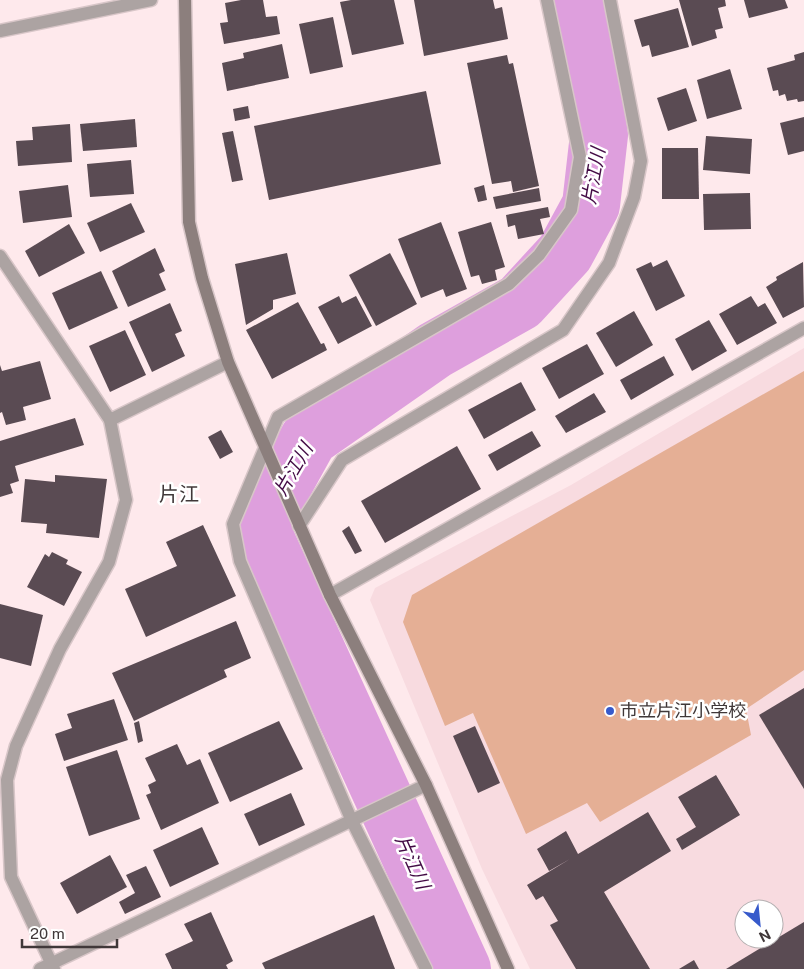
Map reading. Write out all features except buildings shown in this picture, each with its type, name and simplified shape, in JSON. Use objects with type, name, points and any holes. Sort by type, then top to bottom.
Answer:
[{"type":"street","points":[[0,31],[151,0]]},
{"type":"street","points":[[185,0],[189,222],[202,278],[228,362],[330,595],[426,785],[508,969]]},
{"type":"street","points":[[426,969],[240,561],[233,524],[268,450],[278,417],[509,284],[540,255],[571,210],[580,158],[547,0]]},
{"type":"street","points":[[297,521],[342,460],[563,330],[609,263],[634,197],[641,161],[610,0]]},
{"type":"street","points":[[0,256],[110,420],[126,500],[109,562],[60,649],[16,746],[8,780],[11,877],[49,967],[356,817],[426,785]]},
{"type":"street","points":[[330,595],[804,328]]},
{"type":"street","points":[[110,420],[228,362]]},
{"type":"shaded area","name":"市立片江小学校","points":[[804,348],[804,969],[530,969],[482,869],[370,600],[375,588],[571,485]]},
{"type":"shaded area","points":[[804,371],[804,670],[746,709],[751,735],[600,822],[587,803],[526,834],[473,713],[445,726],[403,622],[412,595]]},
{"type":"waterway","name":"片江川","points":[[462,969],[260,527],[309,438],[435,350],[520,302],[565,253],[591,205],[599,135],[580,0]]},
{"type":"place","name":"市立片江小学校","points":[[610,711]]},
{"type":"district","name":"片江","points":[[179,494]]}]
